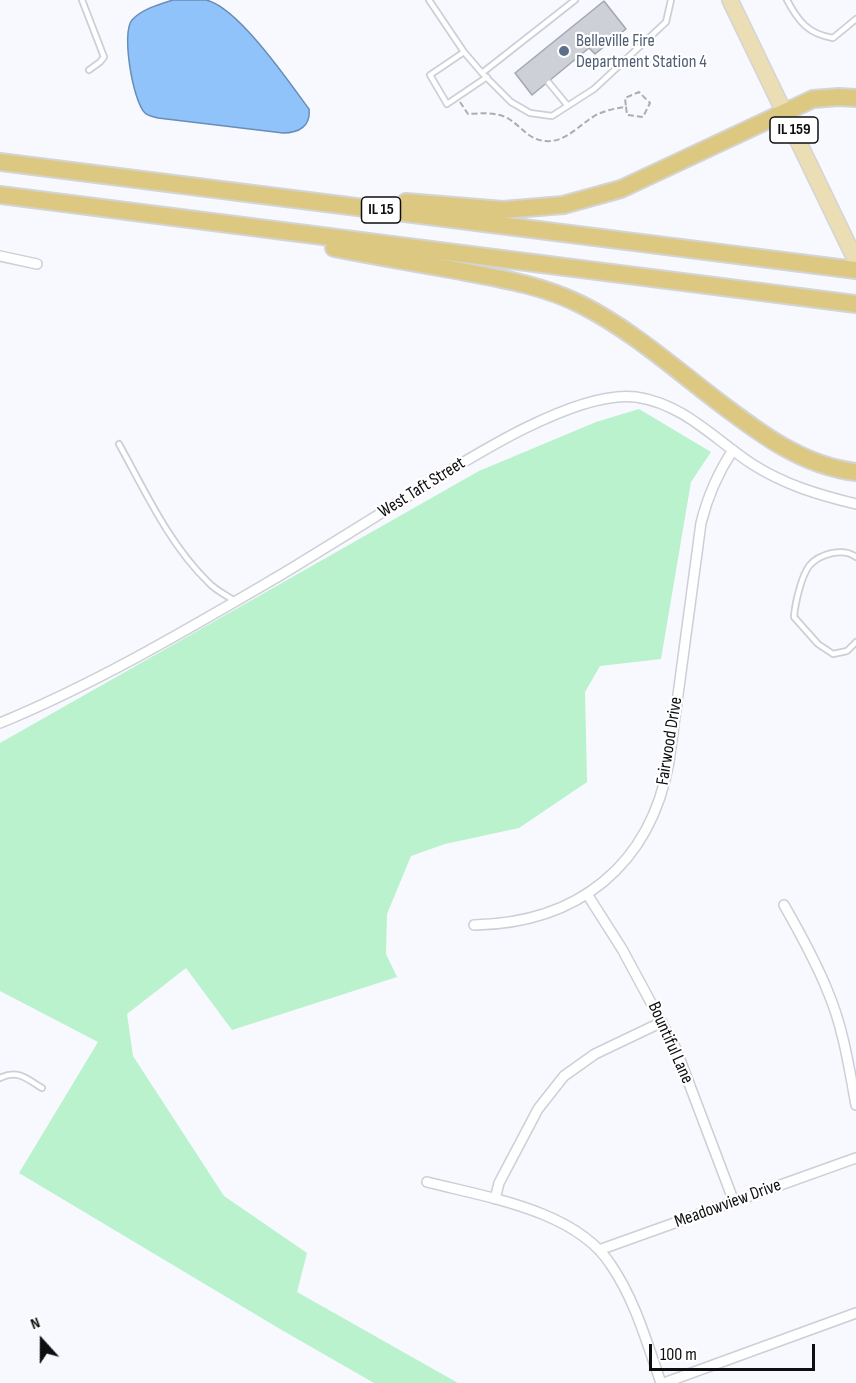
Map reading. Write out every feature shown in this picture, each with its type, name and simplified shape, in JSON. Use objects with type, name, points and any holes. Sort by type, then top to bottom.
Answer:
[{"type":"highway","points":[[333,204],[381,200],[503,210],[563,205],[621,189],[813,99],[856,98]]},
{"type":"highway","name":"IL 15","points":[[0,162],[856,270]]},
{"type":"highway","name":"IL 15","points":[[0,195],[856,304]]},
{"type":"highway","points":[[291,232],[330,248],[506,279],[545,290],[581,304],[621,328],[755,430],[803,458],[856,472]]},
{"type":"main road","name":"IL 159","points":[[730,0],[856,261]]},
{"type":"street","points":[[0,256],[37,264]]},
{"type":"street","name":"West Taft Street","points":[[0,723],[93,682],[235,601],[475,455],[583,404],[616,397],[632,397],[667,405],[687,416],[753,465],[793,487],[856,504]]},
{"type":"street","name":"Fairwood Drive","points":[[474,925],[518,922],[547,914],[587,894],[623,864],[650,823],[660,799],[669,762],[701,523],[708,495],[719,471],[733,450]]},
{"type":"street","name":"Bountiful Lane","points":[[587,894],[622,949],[676,1049],[734,1202]]},
{"type":"street","points":[[784,905],[829,993],[840,1030],[856,1105]]},
{"type":"street","points":[[495,1199],[499,1183],[538,1109],[564,1076],[595,1054],[662,1023]]},
{"type":"street","name":"Meadowview Drive","points":[[599,1250],[856,1158]]},
{"type":"street","points":[[427,1182],[533,1211],[559,1222],[599,1250],[623,1284],[663,1383],[856,1313]]},
{"type":"lane","points":[[82,0],[104,57],[89,70]]},
{"type":"lane","points":[[429,0],[464,52],[511,102],[530,113],[552,116],[594,89],[666,21],[671,0]]},
{"type":"lane","points":[[482,73],[575,0]]},
{"type":"lane","points":[[787,0],[798,21],[820,36],[833,38],[856,19]]},
{"type":"lane","points":[[464,52],[430,75],[447,104],[487,77]]},
{"type":"lane","points":[[549,83],[568,106]]},
{"type":"lane","points":[[119,444],[160,519],[192,566],[210,585],[235,601]]},
{"type":"lane","points":[[856,557],[851,553],[831,552],[809,566],[795,599],[794,616],[818,644],[833,654],[847,651],[856,642]]},
{"type":"lane","points":[[0,1078],[9,1074],[18,1075],[42,1088]]},
{"type":"green space","points":[[639,409],[711,452],[691,482],[661,659],[600,666],[585,692],[587,782],[519,828],[445,844],[411,856],[387,914],[386,954],[397,977],[232,1030],[186,968],[127,1014],[133,1056],[224,1196],[307,1253],[297,1292],[458,1383],[374,1383],[19,1173],[98,1042],[0,991],[0,743],[479,471],[596,422]]},
{"type":"water","points":[[173,0],[206,0],[233,16],[276,64],[309,109],[306,124],[294,132],[283,133],[158,118],[145,113],[136,96],[130,67],[129,27],[132,20],[141,13]]},
{"type":"building","name":"Belleville Fire Department Station 4","points":[[604,1],[626,29],[595,54],[589,48],[532,95],[515,73]]},
{"type":"place","name":"Belleville Fire Department Station 4","points":[[564,51]]}]
